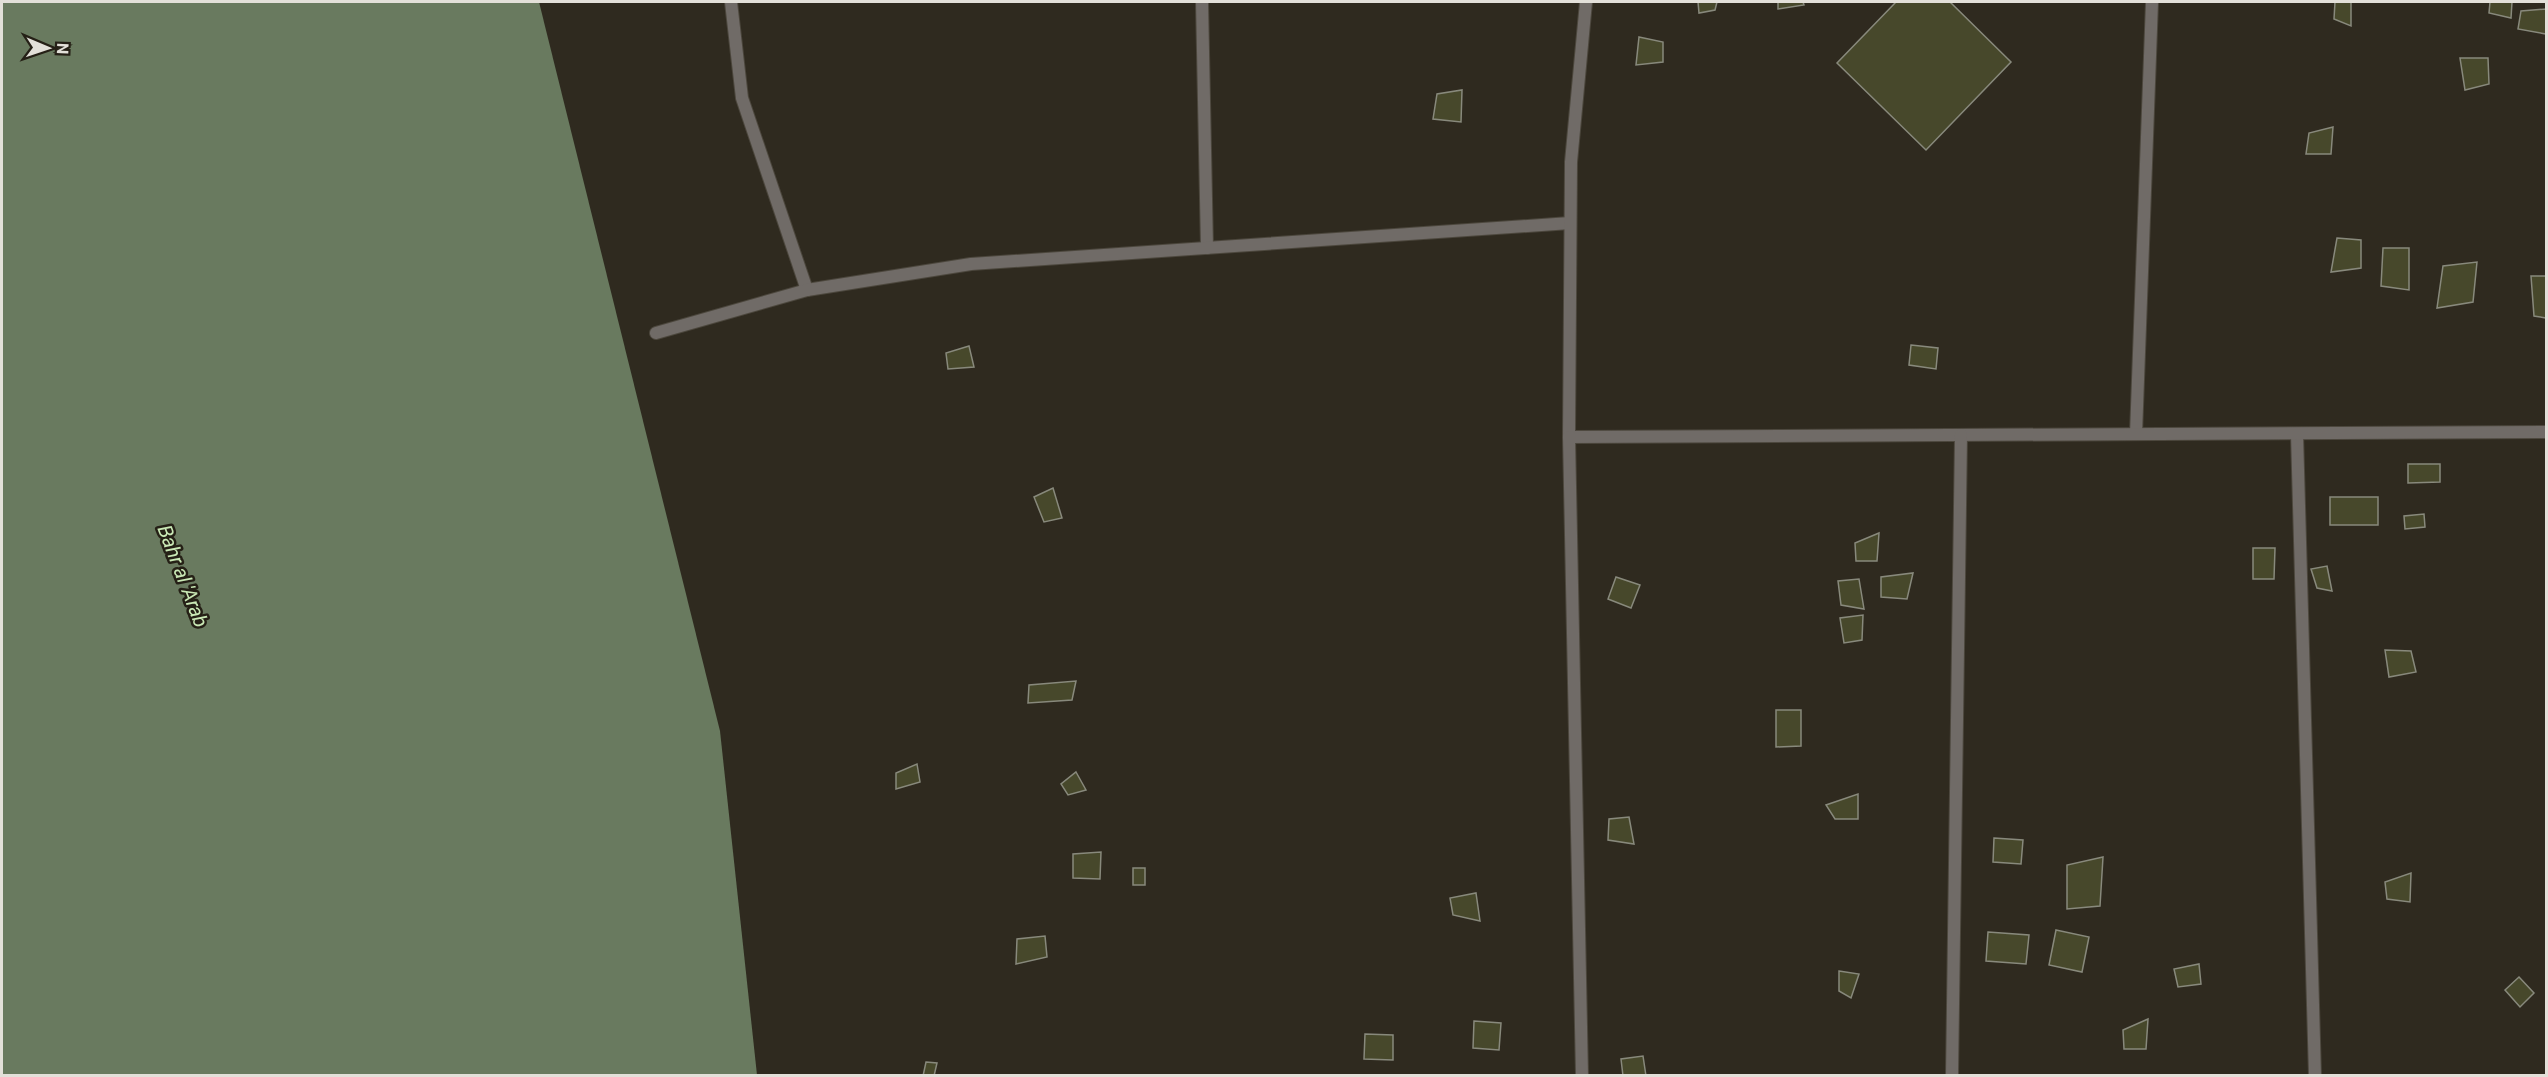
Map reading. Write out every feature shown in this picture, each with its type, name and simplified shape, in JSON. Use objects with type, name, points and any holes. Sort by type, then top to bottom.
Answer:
[{"type":"street","points":[[731,2],[742,98],[807,290]]},
{"type":"street","points":[[1202,2],[1208,248]]},
{"type":"street","points":[[1582,1076],[1569,437],[1571,162],[1586,2]]},
{"type":"street","points":[[2136,434],[2152,2]]},
{"type":"street","points":[[656,333],[807,290],[971,264],[1570,224]]},
{"type":"street","points":[[1569,437],[2547,432]]},
{"type":"street","points":[[2297,434],[2315,1076]]},
{"type":"street","points":[[1952,1076],[1962,435]]},
{"type":"water","name":"Bahr al 'Arab","points":[[2,2],[539,2],[720,731],[757,1075],[2,1075]]},
{"type":"building","points":[[1698,2],[1717,2],[1715,10],[1699,13]]},
{"type":"building","points":[[1778,2],[1803,2],[1804,5],[1778,9]]},
{"type":"building","points":[[1896,2],[1950,2],[2011,62],[1926,150],[1837,63]]},
{"type":"building","points":[[2335,2],[2351,2],[2351,26],[2334,19]]},
{"type":"building","points":[[2490,2],[2512,2],[2511,18],[2489,13]]},
{"type":"building","points":[[2546,9],[2546,34],[2518,29],[2521,11]]},
{"type":"building","points":[[1639,37],[1663,42],[1663,62],[1636,65]]},
{"type":"building","points":[[2460,58],[2488,58],[2489,84],[2465,90]]},
{"type":"building","points":[[1462,90],[1461,122],[1433,119],[1437,94]]},
{"type":"building","points":[[2333,127],[2331,154],[2306,154],[2309,133]]},
{"type":"building","points":[[2337,238],[2361,240],[2361,268],[2331,272]]},
{"type":"building","points":[[2383,248],[2409,248],[2409,290],[2381,286]]},
{"type":"building","points":[[2477,262],[2473,302],[2437,308],[2443,266]]},
{"type":"building","points":[[2531,276],[2546,276],[2546,318],[2534,316]]},
{"type":"building","points":[[1911,345],[1938,348],[1936,369],[1909,365]]},
{"type":"building","points":[[969,346],[974,367],[948,369],[946,353]]},
{"type":"building","points":[[2408,464],[2440,464],[2440,482],[2408,483]]},
{"type":"building","points":[[1053,488],[1062,518],[1044,522],[1034,497]]},
{"type":"building","points":[[2330,497],[2378,497],[2378,525],[2330,525]]},
{"type":"building","points":[[2424,514],[2425,527],[2405,529],[2404,516]]},
{"type":"building","points":[[1879,533],[1877,561],[1856,561],[1855,543]]},
{"type":"building","points":[[2253,548],[2275,548],[2274,579],[2253,579]]},
{"type":"building","points":[[2327,566],[2332,591],[2317,588],[2311,569]]},
{"type":"building","points":[[1913,573],[1907,599],[1881,597],[1881,577]]},
{"type":"building","points":[[1616,577],[1640,585],[1631,608],[1608,599]]},
{"type":"building","points":[[1859,579],[1864,609],[1841,605],[1838,581]]},
{"type":"building","points":[[1863,615],[1862,640],[1844,643],[1840,618]]},
{"type":"building","points":[[2385,650],[2411,651],[2416,672],[2389,677]]},
{"type":"building","points":[[1076,681],[1072,700],[1028,703],[1029,685]]},
{"type":"building","points":[[1776,710],[1801,710],[1801,746],[1776,747]]},
{"type":"building","points":[[917,764],[920,782],[896,789],[896,773]]},
{"type":"building","points":[[1076,772],[1086,790],[1068,795],[1061,784]]},
{"type":"building","points":[[1858,794],[1858,819],[1835,819],[1826,805]]},
{"type":"building","points":[[1629,817],[1634,844],[1608,840],[1609,819]]},
{"type":"building","points":[[1994,838],[2023,840],[2021,864],[1993,862]]},
{"type":"building","points":[[1101,852],[1100,879],[1073,878],[1073,854]]},
{"type":"building","points":[[2103,857],[2100,906],[2067,909],[2067,865]]},
{"type":"building","points":[[1133,868],[1145,868],[1145,885],[1133,885]]},
{"type":"building","points":[[2411,873],[2410,902],[2387,899],[2385,882]]},
{"type":"building","points":[[1476,893],[1480,921],[1453,915],[1450,898]]},
{"type":"building","points":[[2056,930],[2089,937],[2082,972],[2049,965]]},
{"type":"building","points":[[1988,932],[2029,935],[2026,964],[1986,961]]},
{"type":"building","points":[[1045,936],[1047,957],[1016,964],[1017,939]]},
{"type":"building","points":[[2199,964],[2201,984],[2178,987],[2174,969]]},
{"type":"building","points":[[1839,971],[1859,974],[1851,998],[1839,991]]},
{"type":"building","points":[[2519,977],[2534,993],[2520,1007],[2505,990]]},
{"type":"building","points":[[2148,1019],[2146,1049],[2124,1049],[2123,1030]]},
{"type":"building","points":[[1474,1021],[1501,1023],[1499,1050],[1473,1048]]},
{"type":"building","points":[[1365,1034],[1393,1035],[1393,1060],[1364,1059]]},
{"type":"building","points":[[1643,1056],[1646,1076],[1623,1076],[1621,1059]]},
{"type":"building","points":[[926,1062],[937,1063],[934,1076],[923,1076]]}]
